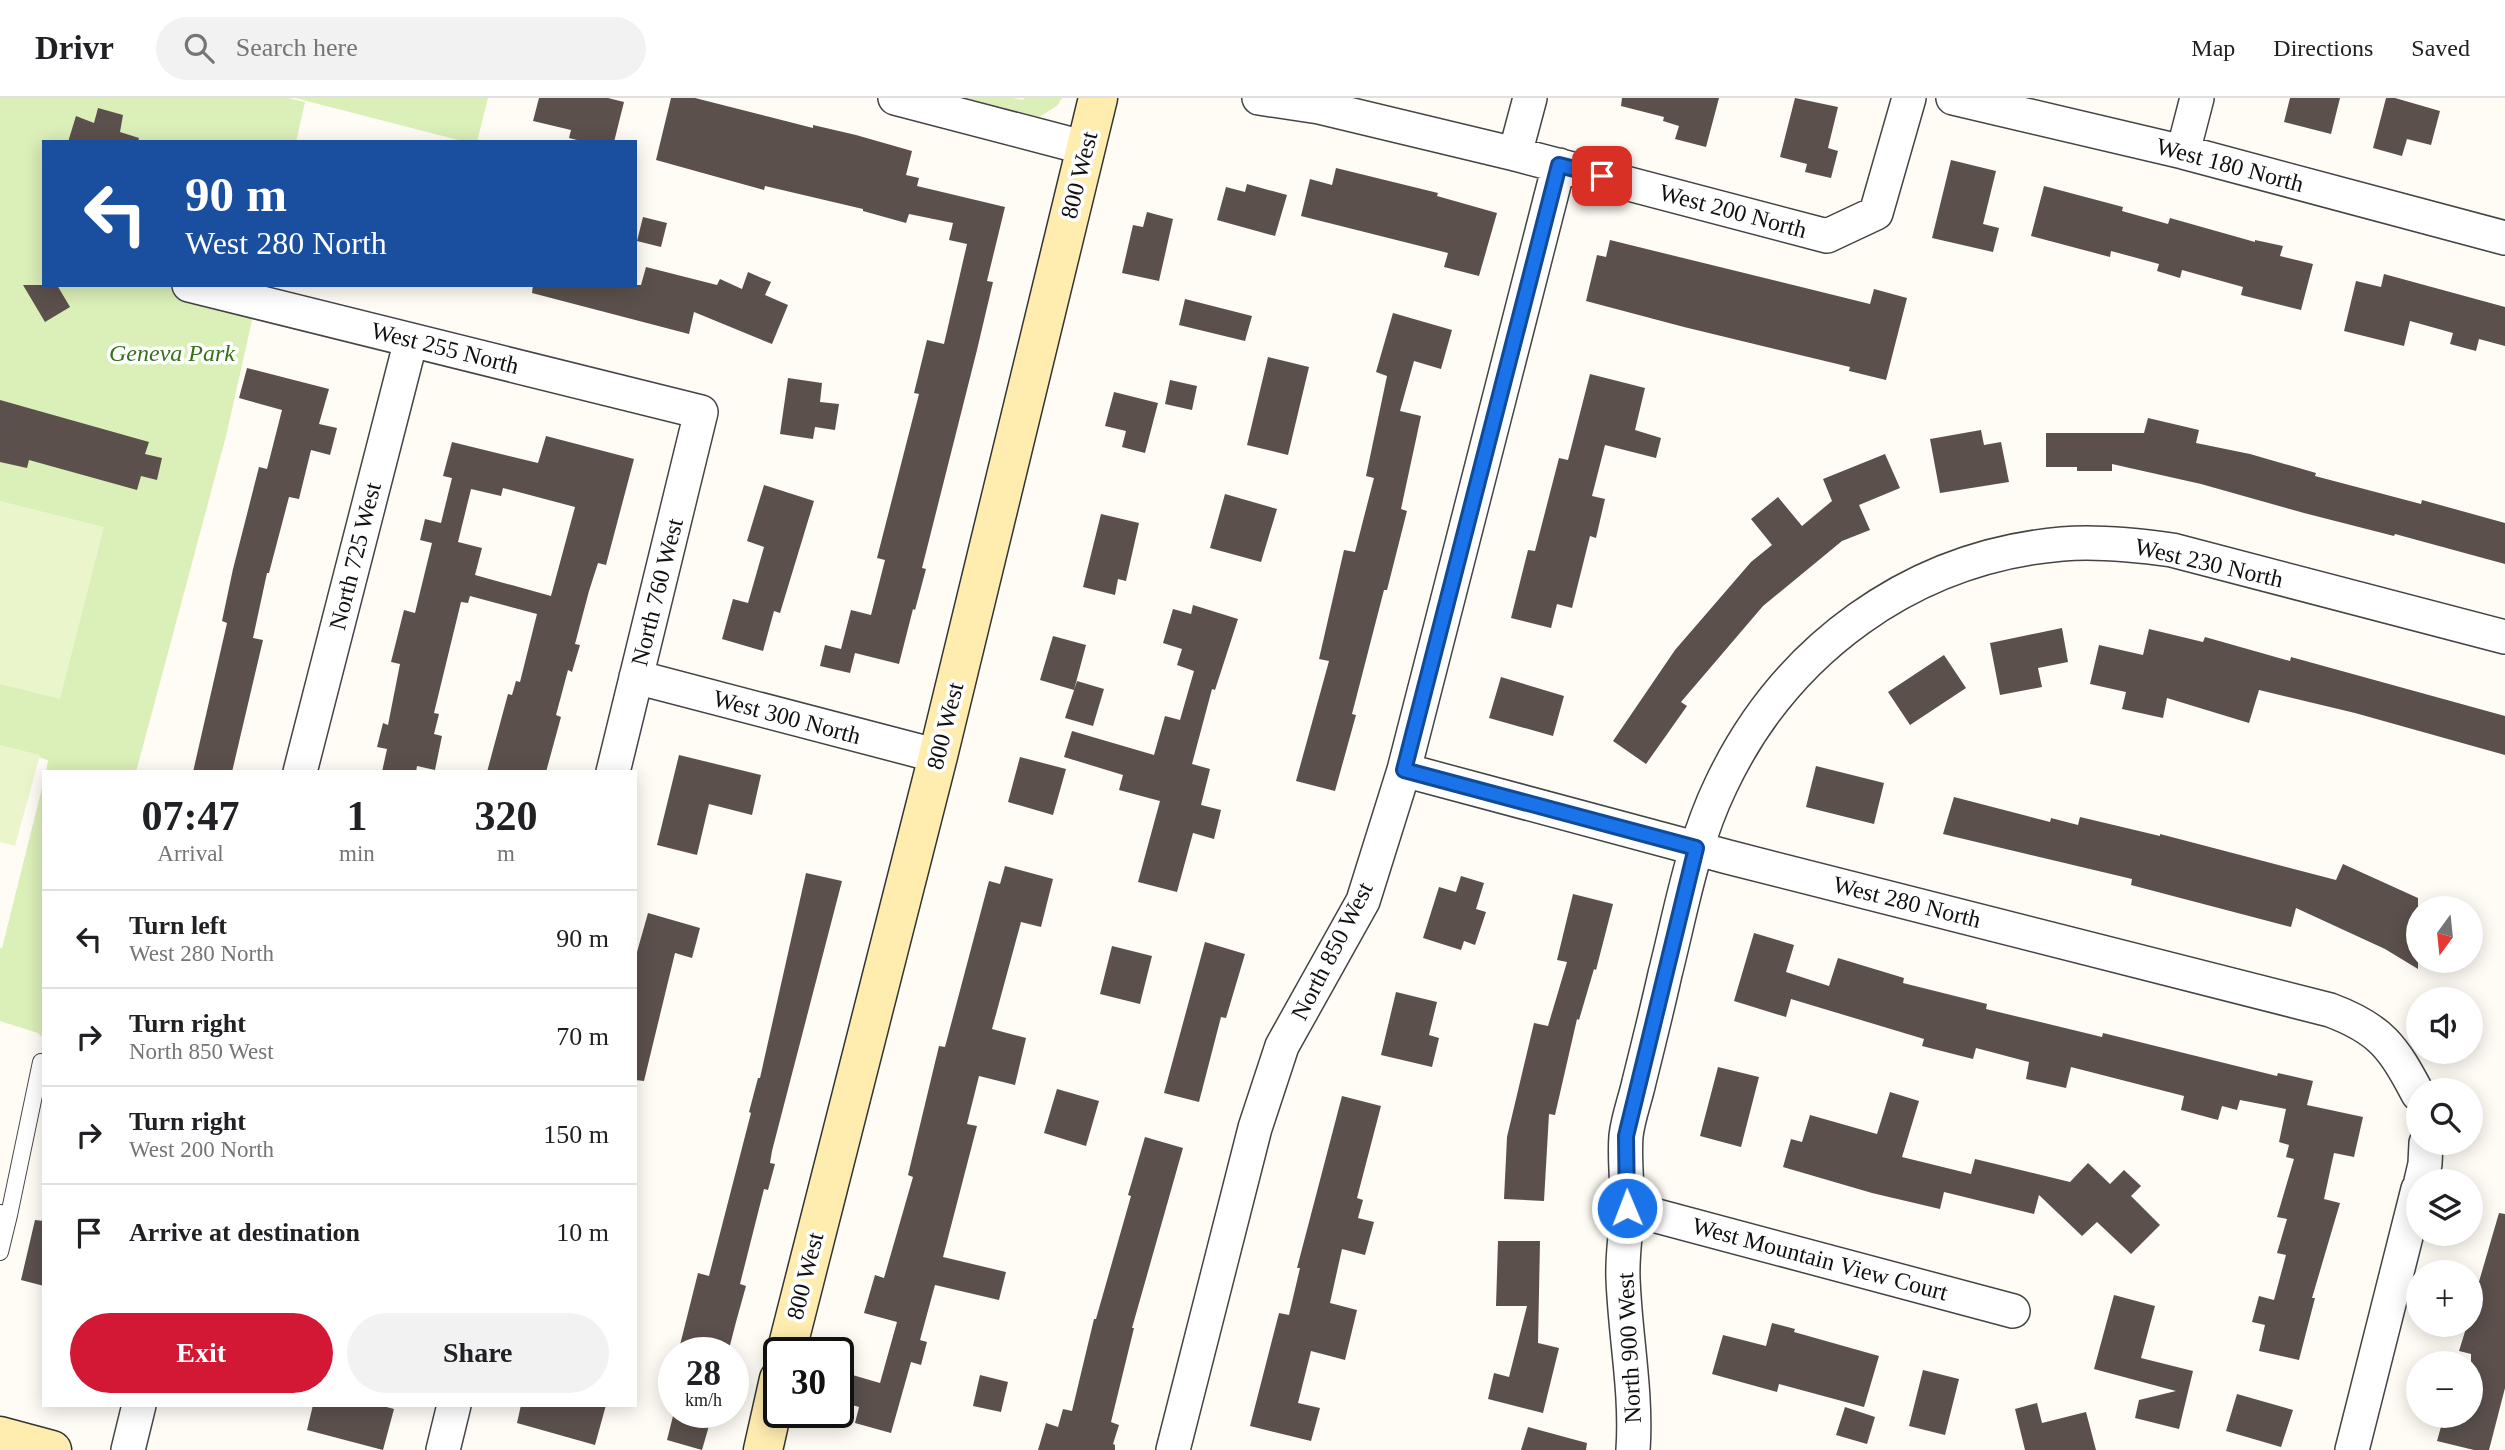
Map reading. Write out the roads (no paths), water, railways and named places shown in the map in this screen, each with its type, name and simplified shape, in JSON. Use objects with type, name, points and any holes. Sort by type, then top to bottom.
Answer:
[{"type":"street","points":[[895,98],[1086,148]]},
{"type":"street","name":"800 West","points":[[790,1337],[937,756],[1098,98]]},
{"type":"street","name":"West 200 North","points":[[1258,98],[1320,107],[1515,154],[1827,236],[1876,213],[1909,98]]},
{"type":"street","points":[[1515,154],[1530,98]]},
{"type":"street","name":"West 180 North","points":[[1953,98],[2183,152],[2505,238]]},
{"type":"street","points":[[2183,152],[2196,98]]},
{"type":"street","name":"North 850 West","points":[[1173,1450],[1255,1128],[1282,1046],[1363,901],[1404,770],[1559,165]]},
{"type":"street","name":"West 255 North","points":[[197,287],[701,412]]},
{"type":"street","name":"North 725 West","points":[[301,770],[411,340]]},
{"type":"street","name":"North 760 West","points":[[613,770],[701,412]]},
{"type":"street","name":"West 230 North","points":[[1876,607],[1917,583],[1982,559],[2063,544],[2118,543],[2172,550],[2505,637]]},
{"type":"street","name":"North 900 West","points":[[1633,1450],[1633,1374],[1623,1277],[1627,1208],[1626,1136],[1696,848],[1720,787],[1746,738],[1769,704],[1806,662],[1847,626],[1876,607]]},
{"type":"street","name":"West 300 North","points":[[636,677],[937,756]]},
{"type":"street","name":"West 280 North","points":[[1404,770],[1696,848],[2330,1010],[2354,1019],[2377,1033],[2398,1057],[2409,1078]]},
{"type":"street","name":"West Mountain View Court","points":[[1627,1208],[2013,1311]]},
{"type":"street","points":[[2352,1450],[2406,1236]]},
{"type":"street","points":[[128,1450],[139,1407]]},
{"type":"street","points":[[443,1450],[454,1407]]},
{"type":"street","points":[[763,1450],[768,1428]]},
{"type":"street","points":[[0,1436],[52,1450]]},
{"type":"lane","points":[[0,1252],[5,1214],[41,1062]]},
{"type":"park label","name":"Geneva Park","points":[[172,353]]}]
